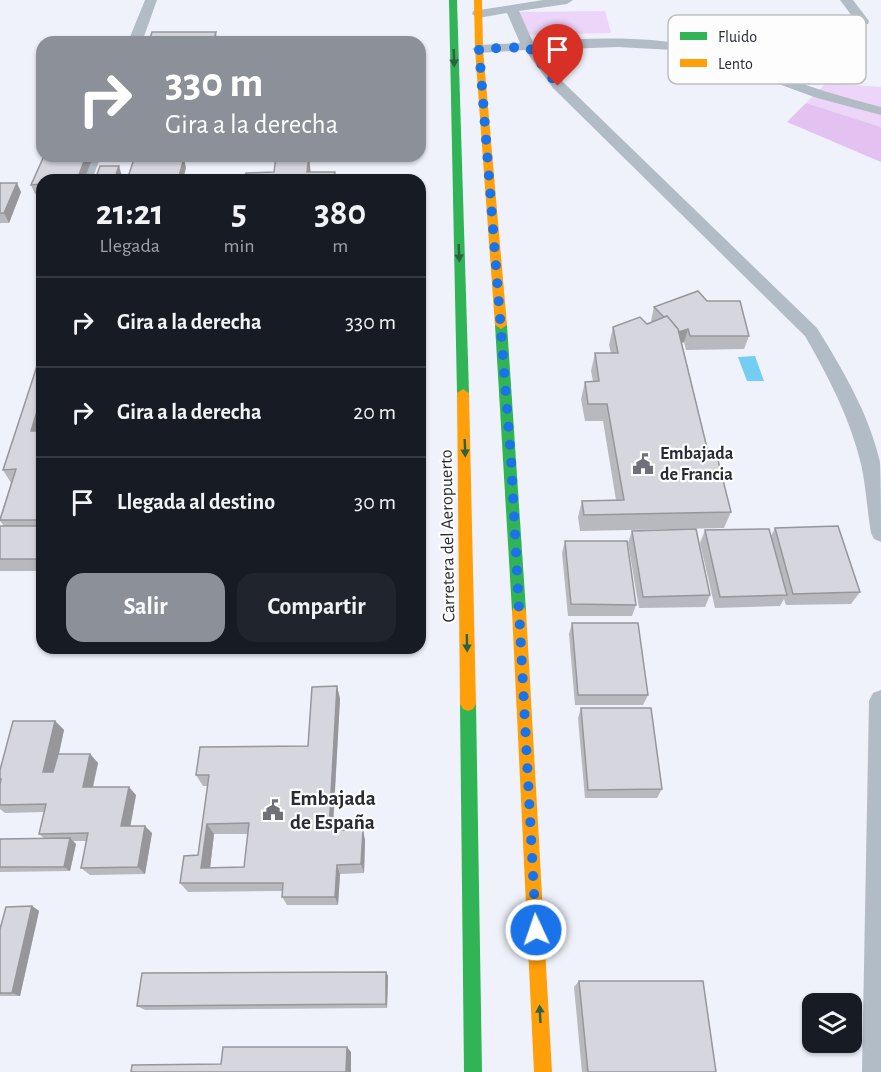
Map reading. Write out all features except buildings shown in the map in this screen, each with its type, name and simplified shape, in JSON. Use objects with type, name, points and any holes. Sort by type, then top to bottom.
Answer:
[{"type":"main road","name":"Carretera del Aeropuerto","points":[[453,0],[465,459],[473,1072]]},
{"type":"main road","points":[[478,7],[479,49],[511,459],[543,1072]]},
{"type":"street","points":[[137,36],[151,0]]},
{"type":"street","points":[[478,7],[567,0]]},
{"type":"street","points":[[846,0],[858,15]]},
{"type":"street","points":[[517,4],[529,47],[558,86],[811,332],[834,371],[856,418],[871,464],[881,532]]},
{"type":"street","points":[[479,49],[589,44],[668,46]]},
{"type":"street","points":[[793,84],[881,111]]},
{"type":"street","points":[[877,1072],[881,701]]},
{"type":"shaded area","points":[[605,11],[611,33],[520,35],[516,12]]},
{"type":"shaded area","points":[[825,84],[881,87],[881,127],[806,103]]},
{"type":"shaded area","points":[[806,103],[881,127],[881,162],[787,122]]},
{"type":"water","points":[[755,356],[764,381],[747,381],[738,357]]},
{"type":"traffic: fast","points":[[453,0],[463,393]]},
{"type":"traffic: fast","points":[[501,325],[519,611]]},
{"type":"traffic: fast","points":[[468,704],[473,1072]]},
{"type":"traffic: slow","points":[[478,0],[479,49],[501,325]]},
{"type":"traffic: slow","points":[[463,393],[468,704]]},
{"type":"traffic: slow","points":[[519,611],[543,1072]]},
{"type":"place","name":"Embajada de Francia","points":[[643,464]]},
{"type":"place","name":"Embajada de España","points":[[273,810]]},
{"type":"route","points":[[536,930],[511,459],[479,49],[529,47],[558,86]]}]
